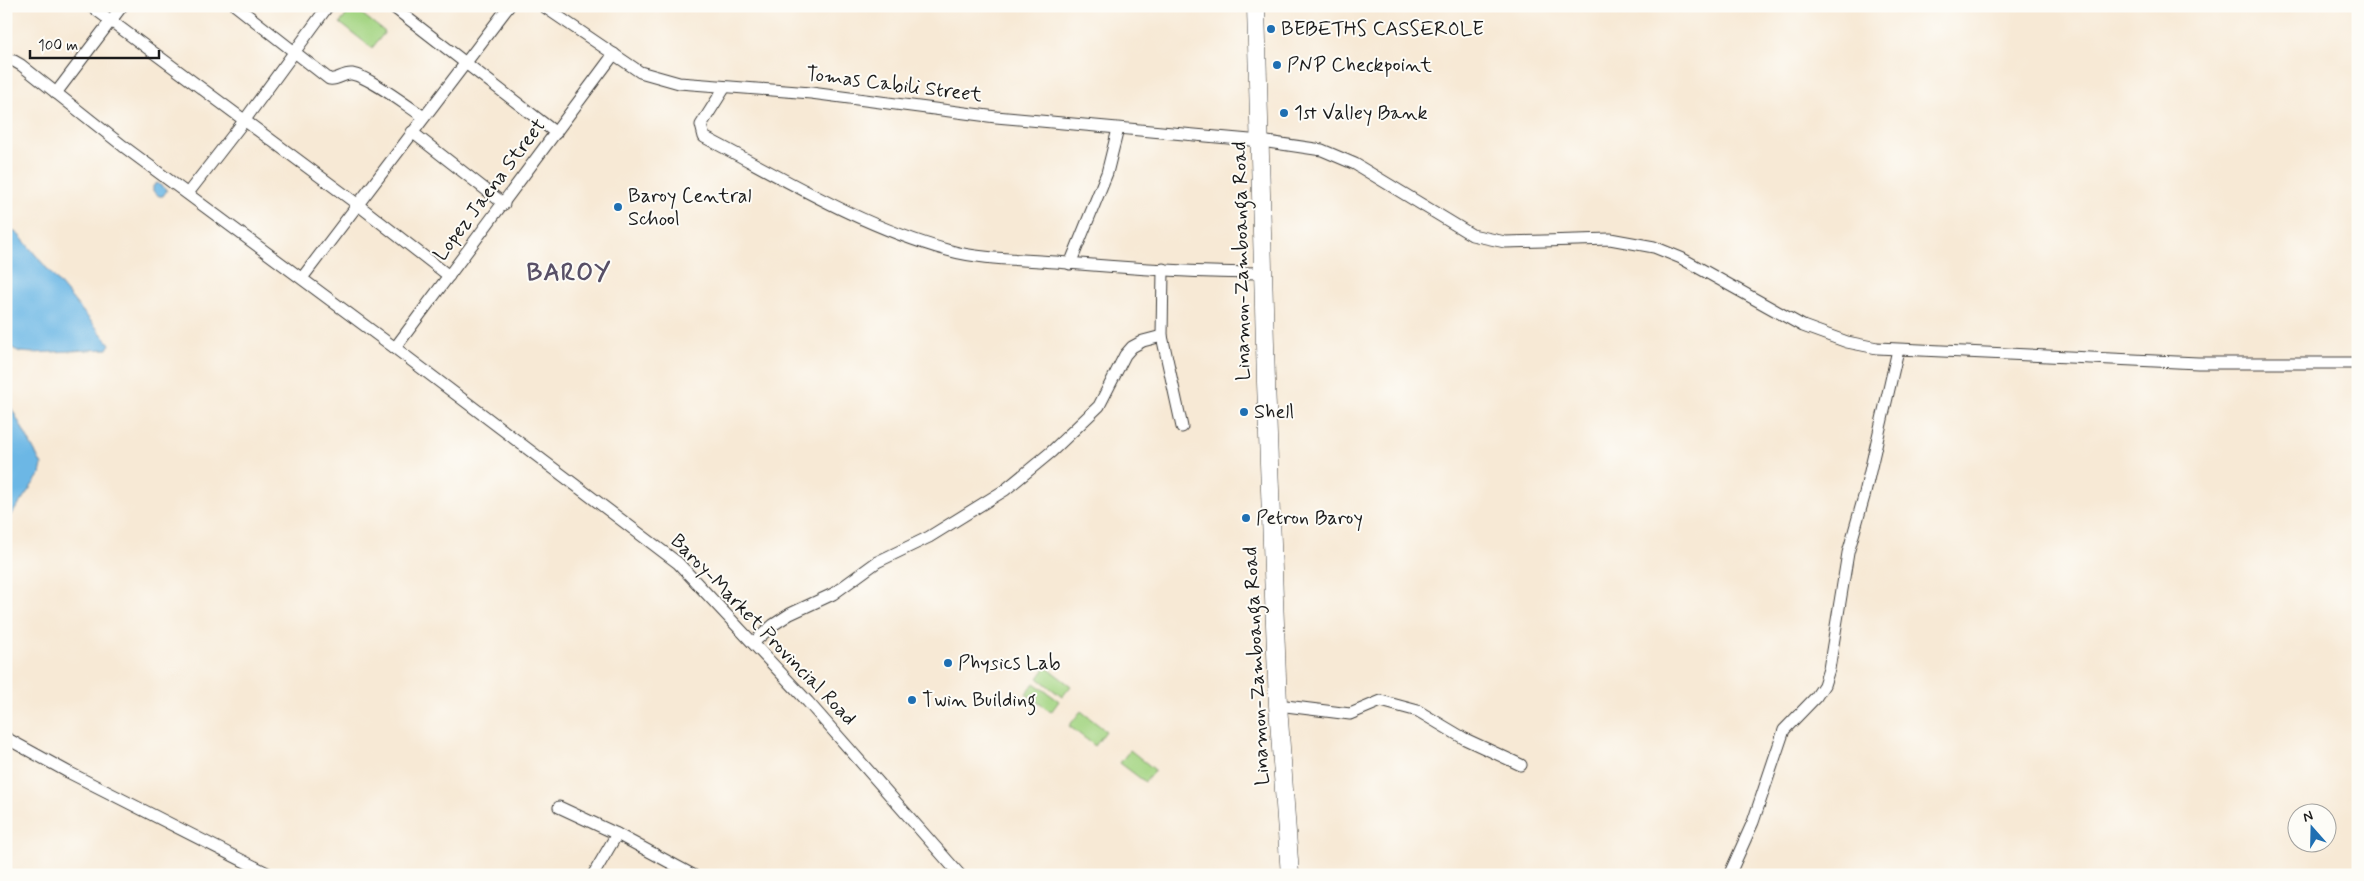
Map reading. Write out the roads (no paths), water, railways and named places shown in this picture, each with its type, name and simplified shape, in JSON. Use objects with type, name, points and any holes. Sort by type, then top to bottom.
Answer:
[{"type":"highway","name":"Linamon-Zamboanga Road","points":[[1256,6],[1278,706],[1290,875]]},
{"type":"street","points":[[91,6],[357,204],[449,276]]},
{"type":"street","points":[[56,93],[122,6]]},
{"type":"street","points":[[236,6],[329,79],[333,80],[352,74],[363,78],[424,117]]},
{"type":"street","points":[[188,193],[244,121],[328,6]]},
{"type":"street","points":[[392,6],[464,64],[556,133]]},
{"type":"street","points":[[302,278],[509,6]]},
{"type":"street","name":"Tomas Cabili Street","points":[[543,6],[640,72],[679,83],[811,93],[896,105],[1118,129],[1306,146],[1343,158],[1472,235],[1505,242],[1610,239],[1654,248],[1681,258],[1820,334],[1847,342],[1898,350],[2198,363],[2358,363]]},
{"type":"street","name":"Lopez Jaena Street","points":[[396,348],[614,54]]},
{"type":"street","name":"Baroy-Market Provincial Road","points":[[6,60],[14,60],[21,64],[56,93],[396,348],[678,563],[925,832],[960,875]]},
{"type":"street","points":[[725,86],[701,125],[704,137],[860,219],[947,250],[986,257],[1070,264],[1214,273],[1263,273]]},
{"type":"street","points":[[1070,264],[1107,173],[1118,129]]},
{"type":"street","points":[[412,132],[504,204]]},
{"type":"street","points":[[1163,269],[1162,336],[1182,428]]},
{"type":"street","points":[[753,643],[773,624],[833,594],[877,562],[937,532],[1005,490],[1052,452],[1099,406],[1126,354],[1132,347],[1143,340],[1162,336]]},
{"type":"street","points":[[1731,875],[1752,822],[1784,730],[1824,685],[1829,668],[1848,553],[1865,493],[1898,350]]},
{"type":"street","points":[[1278,706],[1350,714],[1381,701],[1418,711],[1465,739],[1521,765]]},
{"type":"street","points":[[6,738],[68,772],[271,875]]},
{"type":"street","points":[[559,807],[617,834],[694,875]]},
{"type":"street","points":[[593,875],[617,834]]},
{"type":"water","points":[[157,183],[167,190],[163,196],[159,196],[153,191],[153,186]]},
{"type":"water","points":[[11,229],[19,235],[110,344],[107,349],[33,353],[20,352],[6,345],[6,230]]},
{"type":"water","points":[[6,398],[42,465],[40,474],[12,514],[6,518]]},
{"type":"place","name":"BEBETHS CASSEROLE","points":[[1271,29]]},
{"type":"place","name":"PNP Checkpoint","points":[[1277,65]]},
{"type":"place","name":"1st Valley Bank","points":[[1284,113]]},
{"type":"place","name":"Baroy Central School","points":[[618,207]]},
{"type":"place","name":"Shell","points":[[1244,412]]},
{"type":"place","name":"Petron Baroy","points":[[1246,518]]},
{"type":"place","name":"Physics Lab","points":[[948,663]]},
{"type":"place","name":"Twin Building","points":[[912,700]]},
{"type":"district","name":"BAROY","points":[[569,273]]}]
